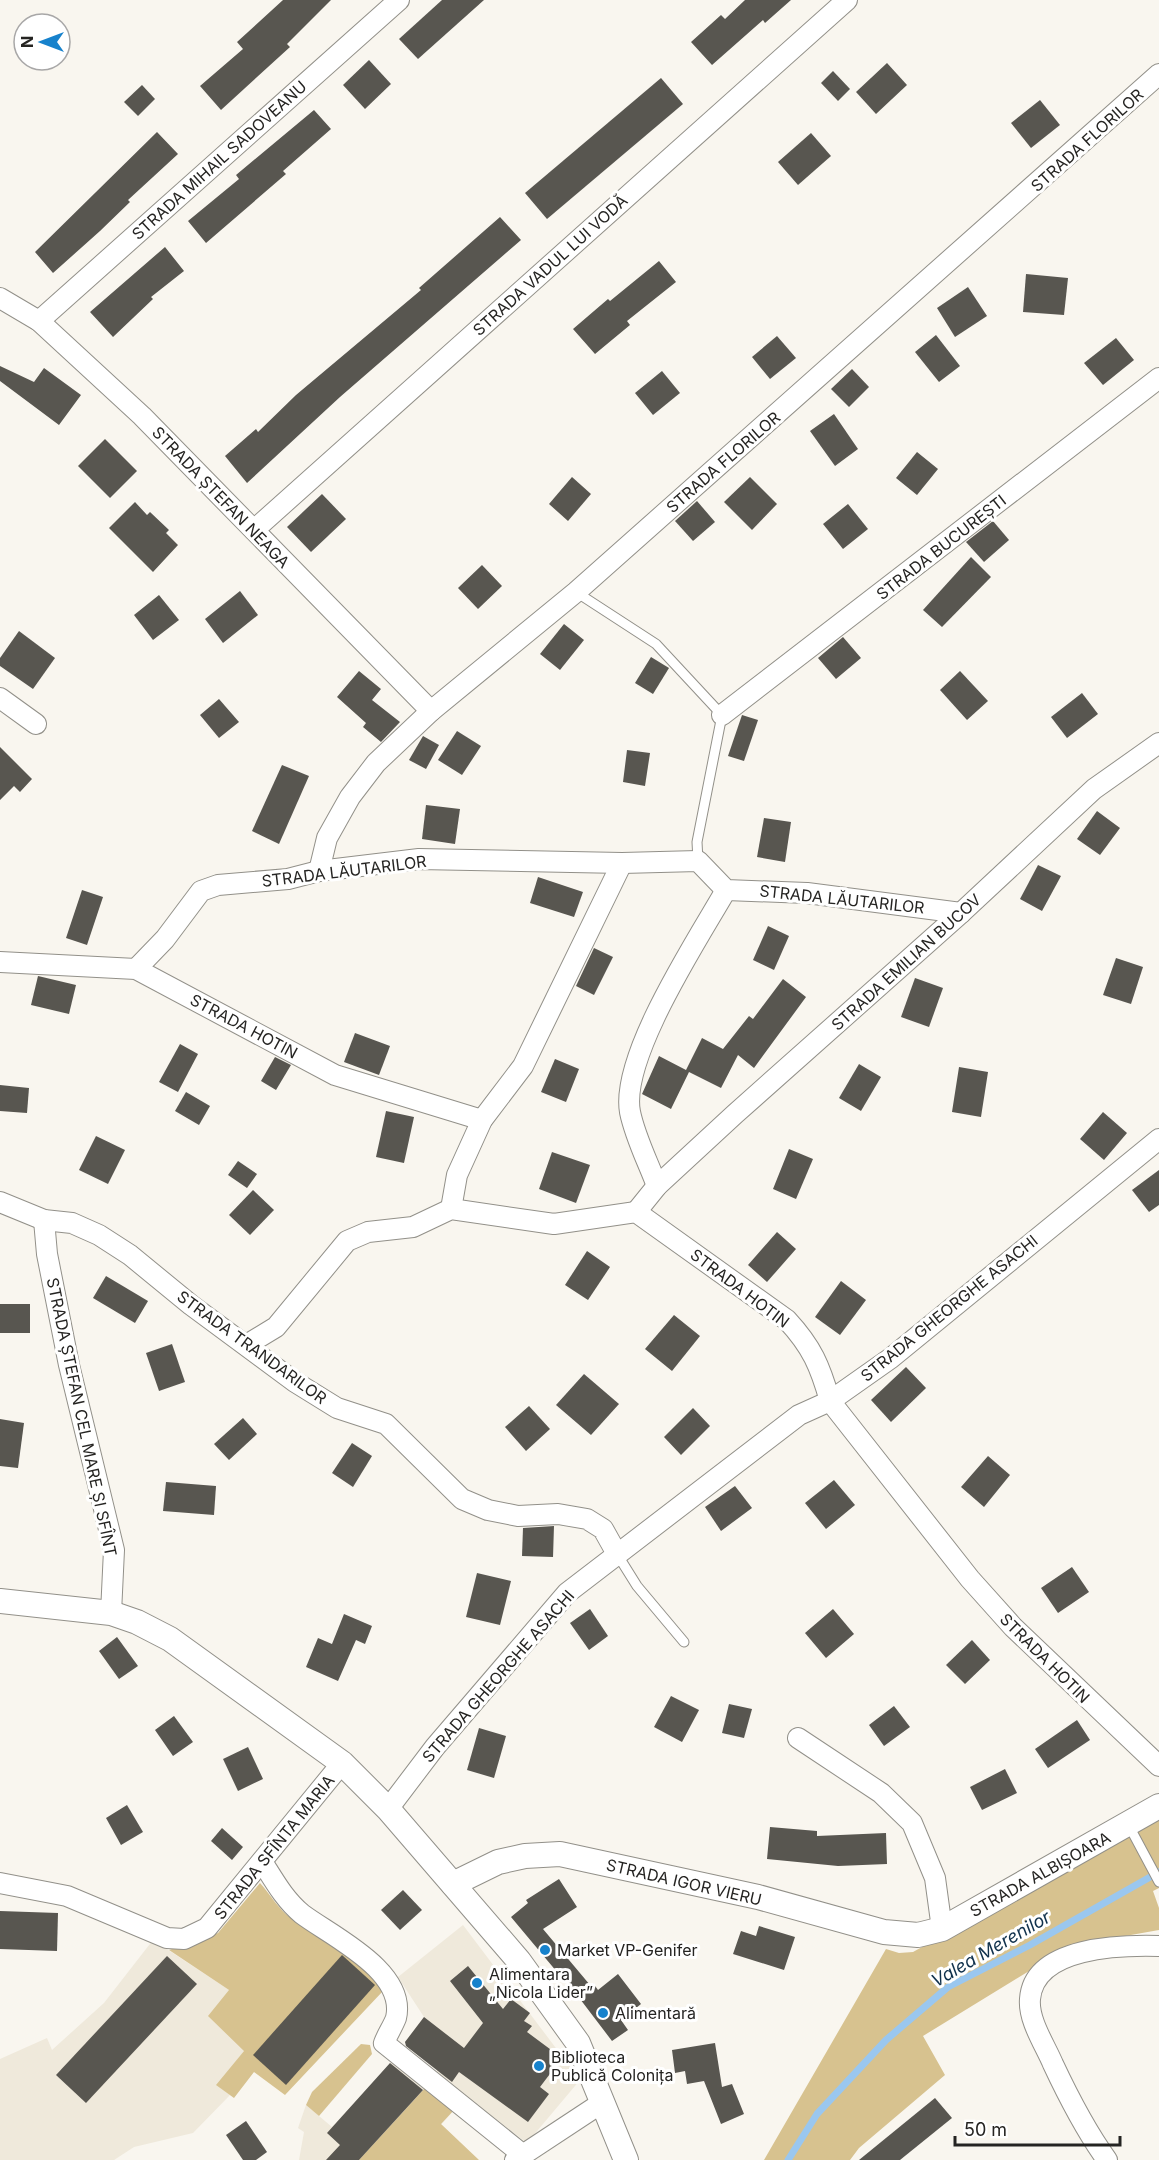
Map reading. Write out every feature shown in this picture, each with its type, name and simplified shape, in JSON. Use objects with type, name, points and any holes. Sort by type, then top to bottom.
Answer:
[{"type":"street","name":"STRADA MIHAIL SADOVEANU","points":[[39,321],[399,0]]},
{"type":"street","name":"STRADA VADUL LUI VODĂ","points":[[254,530],[847,0]]},
{"type":"street","name":"STRADA FLORILOR","points":[[319,871],[327,838],[350,797],[376,763],[431,711],[576,592],[1159,74]]},
{"type":"street","name":"STRADA ȘTEFAN NEAGA","points":[[0,298],[39,321],[142,416],[431,711]]},
{"type":"street","name":"STRADA BUCUREȘTI","points":[[722,715],[1159,378]]},
{"type":"street","points":[[0,698],[36,724]]},
{"type":"street","name":"STRADA EMILIAN BUCOV","points":[[636,1212],[657,1186],[962,913],[1094,789],[1159,743]]},
{"type":"street","name":"STRADA LĂUTARILOR","points":[[136,969],[165,939],[201,891],[218,885],[288,879],[319,871],[419,859],[622,863],[698,861]]},
{"type":"street","points":[[657,1186],[630,1111],[633,1077],[643,1046],[676,976],[726,890],[698,861]]},
{"type":"street","points":[[451,1209],[457,1175],[482,1120],[523,1066],[622,863]]},
{"type":"street","name":"STRADA LĂUTARILOR","points":[[726,890],[807,893],[962,913]]},
{"type":"street","name":"STRADA HOTIN","points":[[0,962],[62,963],[136,969],[335,1075],[482,1120]]},
{"type":"street","name":"STRADA GHEORGHE ASACHI","points":[[388,1809],[435,1747],[567,1593],[799,1415],[830,1401],[891,1358],[1159,1139]]},
{"type":"street","name":"STRADA TRANDARILOR","points":[[0,1202],[44,1221],[72,1223],[99,1235],[248,1344],[295,1382],[337,1408],[386,1424],[462,1499],[488,1510],[518,1516],[558,1514],[587,1519],[603,1529],[617,1554]]},
{"type":"street","points":[[248,1344],[276,1328],[347,1241],[368,1232],[413,1227],[451,1209],[554,1224],[636,1212]]},
{"type":"street","name":"STRADA HOTIN","points":[[636,1212],[787,1320],[807,1342],[820,1366],[830,1401],[970,1580],[1029,1643],[1159,1766]]},
{"type":"street","name":"STRADA ȘTEFAN CEL MARE ȘI SFÎNT","points":[[44,1221],[47,1254],[69,1365],[114,1550],[111,1613]]},
{"type":"street","points":[[0,1601],[111,1613],[137,1622],[170,1639],[342,1763],[388,1809],[519,1961],[578,2043],[626,2160]]},
{"type":"street","points":[[798,1738],[881,1793],[912,1823],[935,1878],[942,1929]]},
{"type":"street","name":"STRADA SFÎNTA MARIA","points":[[0,1883],[67,1896],[167,1938],[184,1939],[207,1928],[263,1863],[342,1763]]},
{"type":"street","name":"STRADA ALBIȘOARA","points":[[918,1935],[942,1929],[1159,1806]]},
{"type":"street","name":"STRADA IGOR VIERU","points":[[453,1884],[498,1862],[525,1856],[560,1854],[758,1898],[884,1932],[918,1935]]},
{"type":"street","points":[[263,1863],[284,1897],[303,1914],[344,1940],[379,1969],[395,1999],[396,2018],[384,2043],[518,2157],[603,2102]]},
{"type":"street","points":[[1107,2160],[1061,2081],[1034,2020],[1030,1999],[1034,1985],[1044,1972],[1062,1959],[1093,1948],[1128,1945],[1159,1946]]},
{"type":"lane","points":[[576,592],[656,644],[722,715],[697,842],[698,861]]},
{"type":"lane","points":[[617,1554],[637,1586],[684,1642]]},
{"type":"lane","points":[[1128,1824],[1159,1882]]},
{"type":"shaded area","points":[[1159,1816],[1159,1888],[1153,1891],[1159,1908],[1159,1930],[1097,1941],[1057,1954],[923,2036],[945,2075],[859,2148],[850,2160],[764,2160],[886,1949],[899,1953],[913,1952]]},
{"type":"shaded area","points":[[260,1883],[287,1915],[344,1949],[369,1968],[378,1979],[383,1991],[285,2095],[254,2072],[234,2098],[216,2085],[244,2051],[208,2016],[229,1990],[169,1950],[218,1933]]},
{"type":"shaded area","points":[[463,1925],[580,2080],[527,2143],[437,2074],[437,2065],[405,2042],[424,2017],[398,1977]]},
{"type":"shaded area","points":[[153,1940],[229,1990],[244,2051],[217,2085],[230,2095],[193,2133],[134,2147],[114,2160],[0,2160],[0,2059],[47,2038],[52,2050],[104,2003]]},
{"type":"shaded area","points":[[361,2044],[370,2045],[372,2054],[319,2116],[306,2105],[312,2092]]},
{"type":"shaded area","points":[[395,2059],[454,2110],[410,2160],[299,2160],[304,2132],[298,2128],[306,2105],[332,2127]]},
{"type":"shaded area","points":[[426,2087],[454,2110],[441,2124],[479,2160],[359,2160]]},
{"type":"building","points":[[283,0],[331,0],[287,44],[290,47],[221,110],[200,86],[243,49],[237,42]]},
{"type":"building","points":[[442,0],[484,0],[418,59],[399,39]]},
{"type":"building","points":[[745,0],[791,0],[765,23],[763,20],[712,65],[691,42],[721,15],[725,19]]},
{"type":"building","points":[[369,60],[391,84],[365,109],[343,85]]},
{"type":"building","points":[[887,63],[907,85],[876,114],[856,92]]},
{"type":"building","points":[[833,71],[850,89],[838,101],[821,83]]},
{"type":"building","points":[[661,78],[683,104],[547,219],[525,193]]},
{"type":"building","points":[[142,85],[155,99],[138,116],[124,102]]},
{"type":"building","points":[[1040,100],[1060,125],[1031,148],[1011,123]]},
{"type":"building","points":[[314,110],[331,129],[283,171],[286,174],[206,243],[188,221],[239,179],[236,175]]},
{"type":"building","points":[[157,132],[178,154],[128,200],[130,202],[100,231],[53,273],[35,252]]},
{"type":"building","points":[[811,133],[831,156],[798,185],[778,162]]},
{"type":"building","points":[[500,217],[521,240],[340,397],[247,483],[225,456],[256,429],[258,432],[296,395],[421,290],[419,288]]},
{"type":"building","points":[[165,247],[184,271],[151,297],[153,299],[113,337],[90,312]]},
{"type":"building","points":[[659,261],[676,282],[627,321],[630,325],[595,354],[573,329],[608,299],[610,301]]},
{"type":"building","points":[[1026,274],[1068,278],[1064,315],[1023,312]]},
{"type":"building","points":[[968,287],[987,316],[955,337],[937,308]]},
{"type":"building","points":[[936,335],[960,366],[939,382],[915,352]]},
{"type":"building","points":[[777,336],[796,358],[770,379],[752,357]]},
{"type":"building","points":[[1116,338],[1134,360],[1103,385],[1084,363]]},
{"type":"building","points":[[0,366],[34,382],[44,368],[81,395],[59,425],[0,381]]},
{"type":"building","points":[[852,369],[869,387],[849,407],[831,389]]},
{"type":"building","points":[[662,371],[680,393],[653,415],[635,393]]},
{"type":"building","points":[[834,414],[858,449],[835,466],[810,431]]},
{"type":"building","points":[[105,439],[137,471],[110,498],[78,466]]},
{"type":"building","points":[[917,452],[938,469],[917,495],[896,478]]},
{"type":"building","points":[[572,477],[591,494],[568,521],[549,504]]},
{"type":"building","points":[[750,477],[777,504],[752,530],[724,502]]},
{"type":"building","points":[[322,494],[346,519],[311,552],[287,527]]},
{"type":"building","points":[[697,501],[715,522],[693,541],[675,521]]},
{"type":"building","points":[[135,502],[147,515],[150,512],[169,530],[166,533],[178,545],[153,572],[109,528]]},
{"type":"building","points":[[848,504],[868,529],[843,549],[823,524]]},
{"type":"building","points":[[993,521],[1009,540],[984,562],[966,542]]},
{"type":"building","points":[[971,557],[991,577],[942,627],[923,610]]},
{"type":"building","points":[[482,565],[502,586],[478,609],[458,588]]},
{"type":"building","points":[[240,591],[258,615],[223,643],[205,619]]},
{"type":"building","points":[[159,595],[179,620],[153,640],[134,615]]},
{"type":"building","points":[[564,624],[584,640],[560,670],[540,654]]},
{"type":"building","points":[[19,631],[55,658],[33,689],[0,666],[0,658]]},
{"type":"building","points":[[843,637],[861,658],[836,679],[818,658]]},
{"type":"building","points":[[651,657],[669,668],[653,694],[635,683]]},
{"type":"building","points":[[359,671],[381,689],[372,700],[400,722],[381,742],[363,727],[366,723],[337,697]]},
{"type":"building","points":[[960,671],[988,701],[967,720],[940,690]]},
{"type":"building","points":[[1082,693],[1098,714],[1067,738],[1051,717]]},
{"type":"building","points":[[219,699],[239,722],[219,738],[200,715]]},
{"type":"building","points":[[742,715],[758,720],[744,761],[728,756]]},
{"type":"building","points":[[457,731],[481,746],[462,775],[438,760]]},
{"type":"building","points":[[423,736],[439,745],[426,769],[409,760]]},
{"type":"building","points":[[0,747],[32,779],[20,792],[14,786],[0,800]]},
{"type":"building","points":[[627,750],[650,753],[645,786],[623,782]]},
{"type":"building","points":[[282,765],[309,776],[279,844],[252,831]]},
{"type":"building","points":[[426,805],[460,809],[455,844],[422,839]]},
{"type":"building","points":[[1097,811],[1120,828],[1100,855],[1077,839]]},
{"type":"building","points":[[764,818],[791,822],[785,862],[757,857]]},
{"type":"building","points":[[1038,865],[1061,876],[1042,911],[1020,899]]},
{"type":"building","points":[[538,877],[583,892],[574,917],[530,903]]},
{"type":"building","points":[[82,890],[103,897],[87,945],[66,938]]},
{"type":"building","points":[[768,926],[789,936],[774,970],[753,960]]},
{"type":"building","points":[[594,948],[613,957],[594,995],[576,986]]},
{"type":"building","points":[[1116,958],[1143,967],[1131,1004],[1103,995]]},
{"type":"building","points":[[38,976],[76,985],[69,1014],[31,1005]]},
{"type":"building","points":[[915,978],[943,988],[929,1027],[901,1017]]},
{"type":"building","points":[[783,979],[806,997],[754,1068],[738,1055],[721,1088],[689,1072],[671,1109],[642,1094],[659,1056],[686,1070],[702,1038],[723,1049],[749,1016],[753,1019]]},
{"type":"building","points":[[355,1033],[390,1046],[379,1075],[344,1062]]},
{"type":"building","points":[[180,1044],[198,1054],[178,1092],[159,1082]]},
{"type":"building","points":[[275,1057],[291,1065],[276,1090],[261,1081]]},
{"type":"building","points":[[555,1059],[579,1069],[566,1102],[541,1092]]},
{"type":"building","points":[[859,1064],[881,1077],[861,1111],[839,1098]]},
{"type":"building","points":[[959,1067],[988,1072],[981,1117],[952,1112]]},
{"type":"building","points":[[0,1085],[29,1088],[27,1113],[0,1111]]},
{"type":"building","points":[[186,1092],[210,1106],[199,1125],[175,1111]]},
{"type":"building","points":[[386,1111],[414,1117],[404,1163],[376,1157]]},
{"type":"building","points":[[1103,1112],[1127,1133],[1104,1160],[1080,1139]]},
{"type":"building","points":[[96,1136],[125,1150],[108,1184],[79,1170]]},
{"type":"building","points":[[789,1149],[813,1159],[796,1199],[773,1189]]},
{"type":"building","points":[[552,1152],[590,1165],[576,1203],[539,1189]]},
{"type":"building","points":[[238,1161],[257,1174],[247,1188],[228,1175]]},
{"type":"building","points":[[1159,1170],[1159,1205],[1149,1212],[1132,1190]]},
{"type":"building","points":[[253,1190],[274,1210],[250,1235],[229,1215]]},
{"type":"building","points":[[777,1232],[796,1249],[767,1282],[748,1265]]},
{"type":"building","points":[[587,1251],[610,1267],[588,1300],[565,1285]]},
{"type":"building","points":[[106,1276],[148,1301],[135,1323],[93,1298]]},
{"type":"building","points":[[841,1281],[866,1300],[840,1335],[815,1317]]},
{"type":"building","points":[[0,1304],[30,1304],[30,1333],[0,1333]]},
{"type":"building","points":[[674,1315],[700,1336],[672,1371],[645,1349]]},
{"type":"building","points":[[172,1344],[185,1382],[159,1391],[146,1353]]},
{"type":"building","points":[[906,1367],[926,1388],[891,1422],[871,1400]]},
{"type":"building","points":[[584,1374],[619,1404],[591,1435],[556,1405]]},
{"type":"building","points":[[529,1406],[550,1429],[526,1451],[505,1427]]},
{"type":"building","points":[[693,1408],[710,1426],[681,1455],[664,1437]]},
{"type":"building","points":[[243,1418],[257,1434],[229,1460],[214,1444]]},
{"type":"building","points":[[0,1419],[24,1423],[18,1468],[0,1466]]},
{"type":"building","points":[[352,1443],[372,1456],[353,1487],[332,1473]]},
{"type":"building","points":[[988,1456],[1010,1475],[984,1507],[961,1487]]},
{"type":"building","points":[[834,1480],[855,1505],[826,1529],[805,1503]]},
{"type":"building","points":[[166,1482],[216,1486],[214,1515],[163,1511]]},
{"type":"building","points":[[735,1486],[752,1508],[721,1531],[705,1507]]},
{"type":"building","points":[[554,1526],[553,1557],[522,1556],[523,1528]]},
{"type":"building","points":[[1072,1567],[1089,1592],[1058,1613],[1041,1588]]},
{"type":"building","points":[[477,1573],[511,1581],[500,1625],[466,1617]]},
{"type":"building","points":[[590,1609],[608,1636],[589,1650],[570,1623]]},
{"type":"building","points":[[833,1609],[854,1634],[826,1658],[805,1633]]},
{"type":"building","points":[[344,1614],[372,1626],[365,1644],[356,1640],[338,1681],[306,1667],[318,1638],[332,1644]]},
{"type":"building","points":[[117,1637],[138,1666],[119,1679],[99,1651]]},
{"type":"building","points":[[972,1640],[990,1660],[965,1684],[946,1665]]},
{"type":"building","points":[[671,1696],[699,1710],[682,1742],[654,1727]]},
{"type":"building","points":[[729,1704],[752,1709],[744,1738],[722,1733]]},
{"type":"building","points":[[894,1706],[910,1727],[884,1746],[869,1725]]},
{"type":"building","points":[[174,1716],[193,1742],[173,1756],[155,1730]]},
{"type":"building","points":[[1077,1720],[1090,1740],[1048,1768],[1035,1749]]},
{"type":"building","points":[[479,1728],[506,1736],[494,1778],[467,1770]]},
{"type":"building","points":[[248,1747],[263,1779],[238,1791],[223,1759]]},
{"type":"building","points":[[1005,1769],[1017,1793],[982,1810],[970,1787]]},
{"type":"building","points":[[127,1805],[143,1832],[121,1845],[106,1818]]},
{"type":"building","points":[[770,1827],[817,1831],[817,1836],[886,1833],[887,1864],[838,1866],[767,1859]]},
{"type":"building","points":[[222,1828],[243,1847],[232,1860],[211,1841]]},
{"type":"building","points":[[559,1879],[577,1907],[543,1929],[590,1985],[593,1983],[598,1990],[618,1974],[641,2004],[621,2020],[628,2030],[612,2041],[558,1970],[557,1972],[511,1917],[528,1903],[526,1900]]},
{"type":"building","points":[[403,1890],[422,1910],[400,1930],[381,1910]]},
{"type":"building","points":[[0,1911],[58,1913],[57,1951],[0,1949]]},
{"type":"building","points":[[759,1926],[795,1937],[784,1970],[733,1954],[741,1931],[756,1936]]},
{"type":"building","points":[[342,1955],[375,1985],[286,2085],[253,2055]]},
{"type":"building","points":[[167,1956],[197,1984],[86,2103],[56,2075]]},
{"type":"building","points":[[468,1966],[503,2009],[511,1999],[530,2013],[524,2021],[532,2026],[527,2032],[562,2058],[540,2087],[549,2094],[528,2122],[459,2072],[452,2082],[406,2046],[405,2042],[424,2017],[464,2048],[483,2023],[450,1981]]},
{"type":"building","points":[[715,2043],[722,2087],[732,2084],[744,2114],[721,2124],[704,2081],[687,2084],[685,2071],[675,2073],[672,2050]]},
{"type":"building","points":[[390,2063],[423,2090],[359,2160],[326,2160],[340,2145],[327,2133]]},
{"type":"building","points":[[935,2098],[952,2118],[900,2160],[859,2160]]},
{"type":"building","points":[[246,2121],[267,2152],[256,2160],[243,2160],[226,2135]]},
{"type":"waterway","name":"Valea Merenilor","points":[[788,2160],[817,2114],[886,2040],[948,1987],[1030,1945],[1159,1872]]},
{"type":"place","name":"Market VP-Genifer","points":[[545,1950]]},
{"type":"place","name":"Alimentara „Nicola Lider”","points":[[477,1983]]},
{"type":"place","name":"Alimentară","points":[[603,2013]]},
{"type":"place","name":"Biblioteca Publică Colonița","points":[[539,2066]]}]
